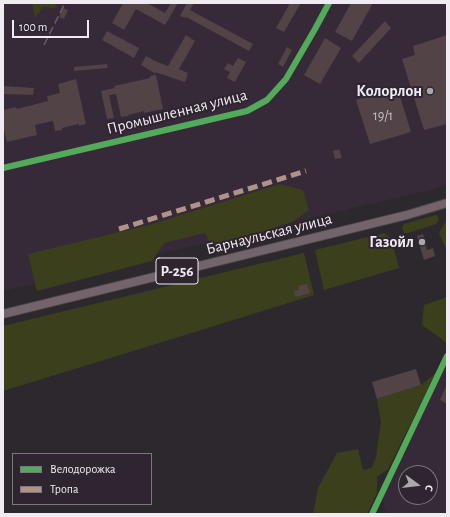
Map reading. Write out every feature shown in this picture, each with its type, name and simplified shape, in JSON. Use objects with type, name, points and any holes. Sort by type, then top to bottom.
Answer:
[{"type":"highway","name":"Барнаульская улица","points":[[3,314],[407,215],[447,203]]},
{"type":"street","name":"Промышленная улица","points":[[3,168],[247,111],[267,100],[286,79],[329,3]]},
{"type":"street","points":[[372,514],[447,356]]},
{"type":"shaded area","points":[[3,3],[447,3],[447,184],[438,188],[3,291]]},
{"type":"shaded area","points":[[447,363],[447,514],[387,514],[380,492]]},
{"type":"green space","points":[[32,3],[57,3],[55,8],[43,7],[35,18]]},
{"type":"green space","points":[[280,184],[303,190],[309,210],[292,222],[213,248],[205,233],[164,243],[152,261],[37,291],[28,254],[149,225]]},
{"type":"green space","points":[[435,215],[438,216],[439,220],[436,224],[404,233],[402,227],[404,224]]},
{"type":"green space","points":[[447,219],[447,251],[439,233]]},
{"type":"green space","points":[[384,233],[391,238],[399,268],[324,290],[315,250]]},
{"type":"green space","points":[[304,253],[314,295],[3,391],[3,326]]},
{"type":"green space","points":[[447,297],[447,343],[422,325],[424,305]]},
{"type":"green space","points":[[436,373],[388,469],[377,477],[377,493],[367,514],[313,514],[318,488],[337,453],[358,449],[363,470],[372,468],[376,457],[381,422],[377,399],[421,385]]},
{"type":"building","points":[[123,3],[147,3],[165,13],[171,3],[178,3],[165,25],[136,9],[124,30],[112,23]]},
{"type":"building","points":[[187,3],[194,3],[190,10],[253,44],[249,51],[186,17],[180,16]]},
{"type":"building","points":[[290,3],[301,3],[284,32],[276,28]]},
{"type":"building","points":[[351,3],[373,3],[352,41],[335,32]]},
{"type":"building","points":[[63,8],[68,10],[64,19],[59,17]]},
{"type":"building","points":[[385,21],[391,28],[359,63],[352,56]]},
{"type":"building","points":[[107,31],[139,48],[134,58],[102,40]]},
{"type":"building","points":[[186,35],[195,41],[179,69],[188,73],[185,82],[155,72],[156,74],[141,65],[146,56],[168,66]]},
{"type":"building","name":"Колорлон","points":[[447,35],[447,124],[424,130],[402,59],[415,55],[413,46]]},
{"type":"building","points":[[325,38],[341,48],[320,84],[304,75]]},
{"type":"building","points":[[287,47],[292,50],[283,67],[278,64]]},
{"type":"building","points":[[238,58],[246,62],[235,82],[227,78],[230,72],[224,69],[228,63],[233,66]]},
{"type":"building","points":[[107,64],[108,68],[74,71],[74,67]]},
{"type":"building","points":[[156,75],[163,109],[144,113],[144,111],[121,117],[116,94],[109,95],[114,118],[107,119],[101,91],[115,88],[114,86],[150,78],[150,76]]},
{"type":"building","points":[[76,79],[86,124],[79,126],[79,124],[55,131],[53,121],[35,125],[37,135],[7,142],[3,126],[3,110],[16,107],[17,109],[48,101],[47,96],[60,93],[58,84]]},
{"type":"building","points":[[3,86],[34,88],[33,95],[3,94]]},
{"type":"building","points":[[382,86],[384,91],[397,87],[411,132],[370,144],[356,100],[370,95],[368,90]]},
{"type":"building","points":[[339,149],[342,158],[335,159],[333,151]]},
{"type":"building","name":"Газойл","points":[[423,234],[427,250],[433,248],[435,256],[424,260],[417,236]]},
{"type":"building","points":[[307,284],[310,293],[295,297],[294,291],[299,290],[298,286]]},
{"type":"building","points":[[416,369],[421,385],[377,399],[372,382]]},
{"type":"building","points":[[447,384],[447,404],[440,400]]},
{"type":"railway","points":[[44,45],[65,3]]},
{"type":"marked path","points":[[119,229],[306,171]]},
{"type":"cycle path","points":[[3,168],[247,111],[267,100],[286,79],[329,3]]},
{"type":"cycle path","points":[[372,514],[447,356]]},
{"type":"place","name":"Колорлон","points":[[430,91]]},
{"type":"place","name":"Газойл","points":[[422,242]]}]
